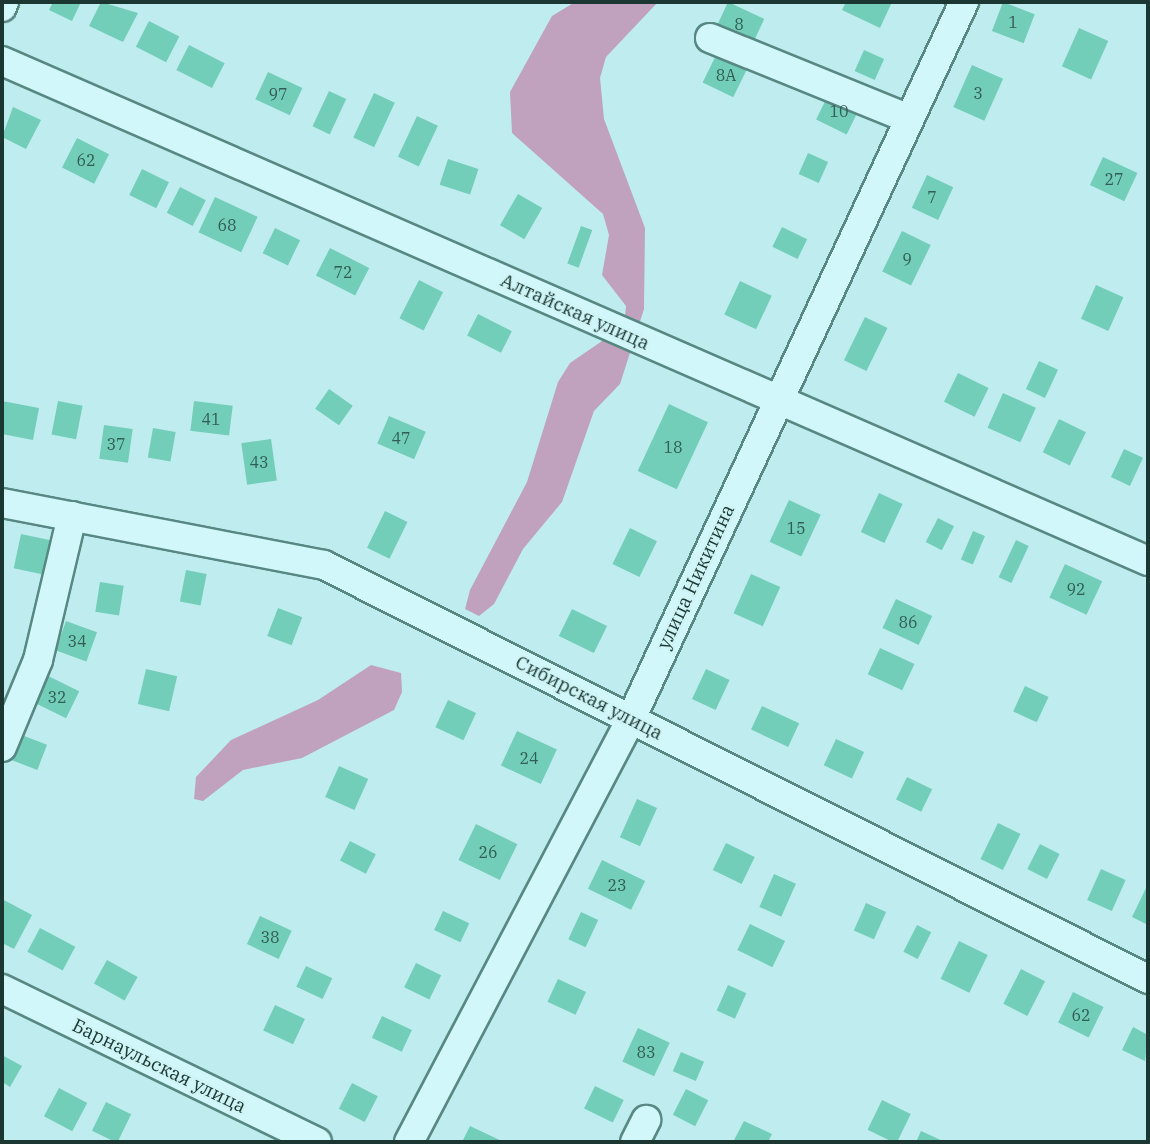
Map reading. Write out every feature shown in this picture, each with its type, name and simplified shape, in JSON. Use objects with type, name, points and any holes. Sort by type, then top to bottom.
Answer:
[{"type":"street","points":[[2,7],[4,2]]},
{"type":"street","name":"улица Никитина","points":[[410,1142],[631,719],[964,2]]},
{"type":"street","points":[[710,38],[909,119]]},
{"type":"street","name":"Алтайская улица","points":[[2,61],[1148,561]]},
{"type":"street","name":"Сибирская улица","points":[[2,503],[324,565],[1148,979]]},
{"type":"street","points":[[2,747],[38,660],[72,516]]},
{"type":"street","name":"Барнаульская улица","points":[[2,989],[317,1142]]},
{"type":"shaded area","points":[[575,2],[658,2],[606,57],[600,78],[604,119],[645,228],[644,309],[620,384],[594,411],[562,502],[523,549],[494,604],[479,616],[465,609],[470,590],[527,482],[558,382],[570,363],[624,326],[626,306],[602,275],[609,235],[603,214],[512,133],[510,92],[552,16]]},
{"type":"shaded area","points":[[371,665],[401,673],[402,692],[394,710],[302,758],[243,770],[203,801],[194,799],[196,777],[231,740],[318,700]]},
{"type":"building","points":[[53,2],[81,2],[72,21],[49,10]]},
{"type":"building","points":[[101,2],[138,13],[123,42],[89,26]]},
{"type":"building","points":[[728,2],[764,19],[751,47],[715,30]]},
{"type":"building","points":[[846,2],[892,2],[880,28],[842,10]]},
{"type":"building","points":[[1003,2],[1035,14],[1024,43],[992,31]]},
{"type":"building","points":[[149,21],[179,36],[166,62],[136,47]]},
{"type":"building","points":[[1079,28],[1108,41],[1091,79],[1062,66]]},
{"type":"building","points":[[189,45],[225,63],[212,88],[176,70]]},
{"type":"building","points":[[864,50],[884,59],[875,80],[855,71]]},
{"type":"building","points":[[718,51],[749,66],[733,97],[703,82]]},
{"type":"building","points":[[972,65],[1003,79],[984,121],[953,107]]},
{"type":"building","points":[[268,72],[302,88],[290,115],[255,99]]},
{"type":"building","points":[[831,89],[862,104],[847,134],[816,120]]},
{"type":"building","points":[[329,91],[346,99],[330,134],[313,126]]},
{"type":"building","points":[[374,93],[395,103],[374,147],[353,137]]},
{"type":"building","points":[[13,107],[41,120],[26,149],[2,137]]},
{"type":"building","points":[[417,116],[438,126],[419,167],[398,157]]},
{"type":"building","points":[[77,138],[109,154],[94,184],[62,167]]},
{"type":"building","points":[[808,153],[828,162],[819,183],[799,174]]},
{"type":"building","points":[[1103,157],[1137,173],[1124,201],[1090,185]]},
{"type":"building","points":[[448,159],[478,169],[470,195],[440,185]]},
{"type":"building","points":[[142,169],[169,182],[156,208],[129,195]]},
{"type":"building","points":[[927,175],[953,187],[938,220],[912,208]]},
{"type":"building","points":[[180,187],[206,200],[193,226],[167,213]]},
{"type":"building","points":[[518,194],[542,208],[524,239],[500,225]]},
{"type":"building","points":[[215,197],[258,217],[241,252],[199,232]]},
{"type":"building","points":[[581,226],[592,230],[579,268],[567,264]]},
{"type":"building","points":[[782,227],[807,239],[798,259],[772,247]]},
{"type":"building","points":[[275,228],[300,240],[288,265],[263,253]]},
{"type":"building","points":[[902,231],[931,245],[911,285],[882,271]]},
{"type":"building","points":[[330,248],[369,268],[355,296],[316,276]]},
{"type":"building","points":[[419,280],[443,292],[424,331],[399,318]]},
{"type":"building","points":[[740,281],[772,296],[756,329],[724,315]]},
{"type":"building","points":[[1096,285],[1123,297],[1108,331],[1081,319]]},
{"type":"building","points":[[478,314],[512,331],[501,353],[467,335]]},
{"type":"building","points":[[865,317],[887,328],[866,371],[844,360]]},
{"type":"building","points":[[1039,361],[1058,370],[1045,398],[1026,389]]},
{"type":"building","points":[[958,373],[989,388],[975,417],[944,402]]},
{"type":"building","points":[[329,389],[353,406],[339,425],[315,409]]},
{"type":"building","points":[[1003,393],[1036,408],[1020,442],[988,428]]},
{"type":"building","points":[[2,401],[39,408],[33,440],[2,434]]},
{"type":"building","points":[[58,401],[83,406],[76,439],[52,434]]},
{"type":"building","points":[[194,401],[233,406],[229,436],[190,431]]},
{"type":"building","points":[[669,404],[708,422],[677,489],[638,471]]},
{"type":"building","points":[[389,416],[426,432],[414,459],[377,444]]},
{"type":"building","points":[[1059,419],[1086,432],[1070,465],[1043,452]]},
{"type":"building","points":[[104,425],[133,429],[128,463],[99,459]]},
{"type":"building","points":[[153,428],[176,432],[170,462],[148,458]]},
{"type":"building","points":[[271,439],[277,481],[247,485],[241,443]]},
{"type":"building","points":[[1124,449],[1143,458],[1130,486],[1111,477]]},
{"type":"building","points":[[879,493],[903,504],[884,543],[861,532]]},
{"type":"building","points":[[789,500],[821,515],[801,556],[770,542]]},
{"type":"building","points":[[385,511],[407,522],[389,559],[367,548]]},
{"type":"building","points":[[938,518],[954,526],[942,550],[926,542]]},
{"type":"building","points":[[630,528],[657,541],[639,577],[612,564]]},
{"type":"building","points":[[973,531],[985,536],[973,565],[961,560]]},
{"type":"building","points":[[21,534],[55,541],[48,576],[14,568]]},
{"type":"building","points":[[1016,540],[1029,546],[1011,583],[999,577]]},
{"type":"building","points":[[1065,564],[1102,581],[1087,615],[1049,598]]},
{"type":"building","points":[[186,570],[207,574],[201,605],[180,601]]},
{"type":"building","points":[[751,574],[780,587],[763,626],[734,613]]},
{"type":"building","points":[[100,582],[124,586],[119,615],[95,612]]},
{"type":"building","points":[[896,599],[932,616],[919,645],[882,628]]},
{"type":"building","points":[[278,608],[302,617],[292,645],[267,636]]},
{"type":"building","points":[[572,609],[607,626],[594,653],[559,636]]},
{"type":"building","points":[[66,621],[97,632],[86,661],[55,650]]},
{"type":"building","points":[[880,648],[914,664],[902,690],[868,674]]},
{"type":"building","points":[[146,669],[177,676],[169,711],[138,704]]},
{"type":"building","points":[[706,669],[730,680],[716,710],[692,699]]},
{"type":"building","points":[[46,675],[79,691],[66,718],[33,702]]},
{"type":"building","points":[[1025,686],[1049,697],[1037,722],[1013,711]]},
{"type":"building","points":[[448,700],[476,713],[463,740],[435,727]]},
{"type":"building","points":[[762,706],[799,723],[788,747],[751,730]]},
{"type":"building","points":[[517,731],[557,750],[541,784],[501,765]]},
{"type":"building","points":[[19,734],[47,745],[37,770],[9,759]]},
{"type":"building","points":[[836,739],[864,752],[852,778],[824,765]]},
{"type":"building","points":[[339,766],[368,779],[354,810],[325,797]]},
{"type":"building","points":[[907,777],[932,789],[921,812],[896,799]]},
{"type":"building","points":[[637,799],[657,808],[640,846],[620,837]]},
{"type":"building","points":[[998,823],[1020,834],[1003,870],[980,859]]},
{"type":"building","points":[[476,824],[517,844],[500,880],[458,860]]},
{"type":"building","points":[[350,841],[376,854],[366,874],[340,861]]},
{"type":"building","points":[[726,843],[755,857],[742,884],[713,870]]},
{"type":"building","points":[[1040,844],[1060,854],[1047,879],[1027,869]]},
{"type":"building","points":[[602,860],[645,881],[631,910],[588,889]]},
{"type":"building","points":[[1101,869],[1126,880],[1112,911],[1087,900]]},
{"type":"building","points":[[774,874],[796,884],[781,917],[759,907]]},
{"type":"building","points":[[1146,888],[1148,889],[1148,925],[1132,917]]},
{"type":"building","points":[[2,899],[32,915],[14,949],[2,943]]},
{"type":"building","points":[[866,903],[886,912],[874,939],[854,930]]},
{"type":"building","points":[[443,911],[469,923],[460,942],[434,930]]},
{"type":"building","points":[[581,912],[598,920],[586,947],[568,939]]},
{"type":"building","points":[[260,916],[292,931],[279,959],[247,944]]},
{"type":"building","points":[[750,924],[785,941],[772,967],[737,950]]},
{"type":"building","points":[[917,925],[931,932],[918,959],[903,952]]},
{"type":"building","points":[[40,928],[75,947],[63,971],[27,952]]},
{"type":"building","points":[[959,941],[988,955],[969,993],[941,979]]},
{"type":"building","points":[[107,960],[138,977],[125,1001],[94,984]]},
{"type":"building","points":[[416,963],[441,975],[429,1000],[404,987]]},
{"type":"building","points":[[306,966],[332,978],[323,999],[296,987]]},
{"type":"building","points":[[1021,969],[1045,981],[1027,1016],[1003,1004]]},
{"type":"building","points":[[558,979],[586,992],[576,1015],[547,1002]]},
{"type":"building","points":[[728,985],[746,993],[735,1019],[717,1011]]},
{"type":"building","points":[[1073,992],[1104,1007],[1089,1037],[1058,1023]]},
{"type":"building","points":[[275,1005],[305,1019],[293,1044],[263,1030]]},
{"type":"building","points":[[382,1016],[412,1030],[402,1052],[372,1038]]},
{"type":"building","points":[[1133,1027],[1148,1035],[1145,1061],[1122,1050]]},
{"type":"building","points":[[638,1028],[670,1043],[654,1076],[622,1062]]},
{"type":"building","points":[[681,1052],[704,1062],[696,1081],[673,1071]]},
{"type":"building","points":[[2,1055],[22,1066],[10,1087],[2,1082]]},
{"type":"building","points":[[352,1083],[378,1096],[365,1122],[339,1109]]},
{"type":"building","points":[[595,1086],[624,1100],[613,1122],[584,1108]]},
{"type":"building","points":[[59,1088],[87,1103],[72,1131],[44,1116]]},
{"type":"building","points":[[686,1089],[708,1100],[695,1126],[673,1115]]},
{"type":"building","points":[[882,1100],[911,1114],[897,1142],[868,1130]]},
{"type":"building","points":[[106,1102],[131,1114],[118,1142],[92,1131]]},
{"type":"building","points":[[744,1121],[772,1134],[768,1142],[733,1142]]},
{"type":"building","points":[[470,1126],[504,1142],[462,1142]]},
{"type":"building","points":[[921,1131],[945,1142],[916,1142]]}]
